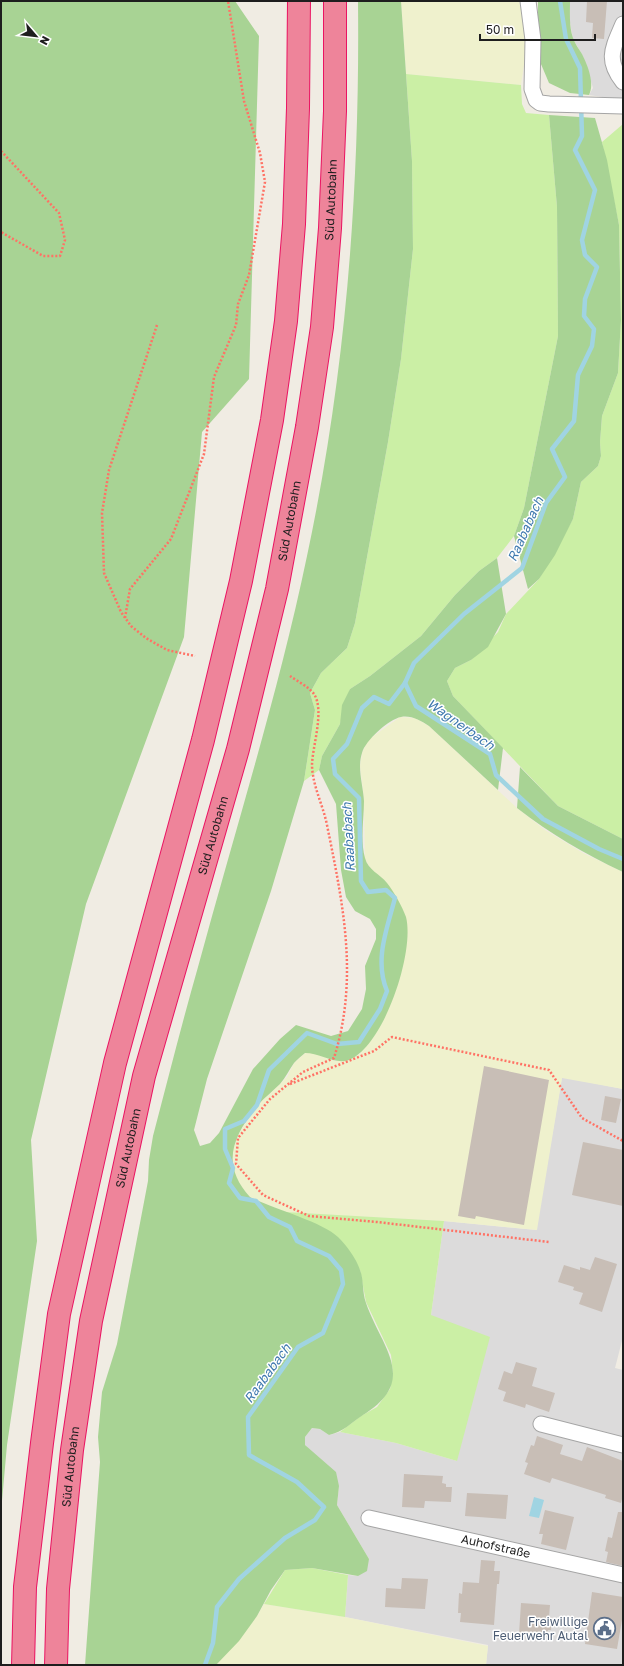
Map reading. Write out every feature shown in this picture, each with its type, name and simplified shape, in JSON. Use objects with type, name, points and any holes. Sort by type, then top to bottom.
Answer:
[{"type":"highway","points":[[23,1665],[25,1587],[59,1314],[115,1063],[203,740],[232,619],[241,581],[272,420],[286,321],[294,224],[298,108],[299,1]]},
{"type":"highway","name":"Süd Autobahn","points":[[56,1665],[58,1589],[70,1473],[91,1321],[144,1076],[238,749],[277,589],[307,427],[322,327],[330,228],[335,111],[335,1]]},
{"type":"street","points":[[528,1],[533,40],[531,82],[533,96],[540,103],[623,106]]},
{"type":"street","points":[[623,24],[614,45],[612,64],[623,82]]},
{"type":"street","points":[[541,1424],[623,1444]]},
{"type":"street","name":"Auhofstraße","points":[[369,1518],[623,1575]]},
{"type":"path","points":[[125,618],[130,589],[171,539],[204,454],[214,377],[236,325],[238,304],[249,274],[264,182],[260,153],[244,101],[228,1]]},
{"type":"path","points":[[1,151],[59,213],[65,240],[60,256],[43,256],[1,232]]},
{"type":"path","points":[[157,325],[108,470],[102,513],[104,573],[120,612],[132,626],[146,638],[167,650],[195,656]]},
{"type":"path","points":[[290,676],[314,694],[317,706],[317,724],[312,766],[316,788],[326,821],[343,902],[348,950],[348,988],[340,1041],[334,1058],[303,1072],[270,1099],[238,1138],[236,1164],[263,1195],[309,1216],[378,1222],[549,1242]]},
{"type":"path","points":[[286,1085],[374,1051],[392,1037],[549,1070],[582,1118],[623,1141]]},
{"type":"shaded area","points":[[570,1],[623,1],[623,100],[589,95],[593,88],[583,56],[573,39],[569,17]]},
{"type":"shaded area","points":[[562,1077],[623,1089],[623,1337],[615,1368],[623,1370],[623,1665],[486,1665],[488,1645],[345,1617],[348,1575],[358,1576],[369,1559],[337,1505],[339,1486],[305,1445],[305,1437],[312,1428],[320,1429],[329,1435],[340,1432],[396,1443],[457,1461],[431,1315],[444,1221],[536,1230]]},
{"type":"green space","points":[[1,1],[235,1],[259,36],[249,379],[202,432],[184,637],[86,904],[31,1140],[37,1241],[7,1445],[1,1512]]},
{"type":"green space","points":[[358,1],[401,1],[412,161],[413,249],[401,359],[388,442],[355,623],[347,648],[321,673],[310,693],[315,710],[304,781],[271,891],[207,1079],[194,1130],[200,1146],[210,1143],[219,1133],[253,1069],[280,1039],[296,1025],[331,1036],[348,1031],[362,1009],[366,989],[365,966],[376,939],[376,929],[370,919],[355,911],[346,897],[341,870],[336,804],[319,770],[322,756],[340,724],[342,705],[350,689],[370,676],[421,636],[455,595],[479,571],[497,558],[506,614],[488,647],[471,660],[455,668],[447,681],[453,696],[503,748],[498,790],[429,726],[416,719],[401,717],[396,719],[384,726],[372,737],[364,748],[360,765],[364,801],[362,837],[365,858],[369,866],[384,880],[395,895],[406,917],[408,933],[406,952],[394,996],[385,1018],[374,1037],[362,1051],[349,1060],[338,1061],[305,1053],[298,1059],[280,1084],[249,1116],[242,1128],[233,1150],[235,1173],[241,1185],[250,1197],[331,1231],[348,1248],[360,1270],[366,1303],[392,1362],[393,1376],[390,1389],[380,1402],[339,1432],[329,1435],[320,1429],[312,1428],[305,1437],[305,1445],[336,1472],[339,1486],[337,1505],[369,1559],[367,1571],[358,1576],[312,1568],[285,1570],[271,1590],[257,1616],[239,1641],[216,1665],[85,1665],[100,1462],[98,1437],[102,1392],[117,1344],[148,1181],[149,1160],[153,1136],[186,1009],[270,711],[296,608],[332,418],[348,280],[353,211],[358,71]]},
{"type":"green space","points":[[401,1],[519,1],[526,27],[527,44],[521,85],[406,74]]},
{"type":"green space","points":[[538,1],[570,1],[572,33],[590,75],[591,91],[589,95],[570,93],[549,83],[538,57]]},
{"type":"green space","points":[[406,74],[521,85],[522,104],[526,113],[549,115],[557,207],[558,336],[524,508],[514,536],[497,558],[479,571],[455,595],[421,636],[370,676],[350,689],[340,724],[322,756],[319,770],[304,781],[315,710],[310,693],[321,673],[347,648],[355,623],[388,442],[401,359],[413,249],[412,161]]},
{"type":"green space","points":[[549,115],[595,118],[607,160],[619,225],[621,320],[618,373],[602,416],[600,442],[601,456],[598,466],[581,482],[573,519],[555,555],[539,579],[528,589],[514,536],[524,508],[558,336],[557,207]]},
{"type":"green space","points":[[623,124],[623,839],[558,806],[453,696],[447,681],[455,668],[471,660],[498,632],[506,614],[539,579],[573,519],[581,482],[598,466],[601,456],[600,442],[602,416],[618,373],[621,320],[619,225],[602,142]]},
{"type":"green space","points":[[400,717],[415,718],[429,726],[517,808],[545,830],[583,853],[623,872],[623,1089],[562,1078],[537,1230],[444,1221],[285,1212],[250,1197],[241,1187],[234,1173],[233,1149],[239,1133],[259,1104],[287,1077],[294,1063],[305,1053],[315,1053],[335,1061],[348,1060],[361,1053],[386,882],[372,871],[365,859],[364,799],[360,766],[362,753],[368,740]]},
{"type":"green space","points":[[520,767],[558,806],[623,839],[623,872],[568,843],[517,808]]},
{"type":"green space","points":[[285,1212],[444,1221],[431,1315],[490,1337],[457,1461],[396,1443],[340,1432],[361,1416],[377,1407],[390,1389],[393,1374],[391,1355],[366,1302],[360,1270]]},
{"type":"green space","points":[[312,1568],[348,1575],[345,1617],[264,1604],[285,1570]]},
{"type":"green space","points":[[264,1604],[345,1617],[488,1646],[486,1665],[216,1665],[257,1616]]},
{"type":"water","points":[[534,1497],[544,1500],[539,1518],[529,1516]]},
{"type":"building","points":[[587,1],[607,1],[604,39],[592,38],[593,23],[586,22]]},
{"type":"building","points":[[484,1066],[549,1080],[524,1225],[476,1216],[475,1219],[458,1216]]},
{"type":"building","points":[[605,1096],[621,1099],[616,1123],[601,1120]]},
{"type":"building","points":[[583,1142],[623,1150],[623,1206],[572,1195]]},
{"type":"building","points":[[595,1257],[617,1264],[602,1312],[579,1304],[583,1293],[573,1290],[574,1287],[558,1282],[564,1265],[580,1270],[580,1267],[590,1270]]},
{"type":"building","points":[[516,1362],[537,1368],[532,1386],[555,1393],[549,1412],[526,1404],[525,1408],[503,1401],[506,1392],[498,1389],[504,1371],[512,1374]]},
{"type":"building","points":[[537,1436],[563,1445],[560,1454],[582,1461],[587,1447],[623,1461],[623,1495],[621,1503],[605,1498],[606,1495],[552,1478],[550,1483],[524,1474],[528,1463],[525,1462],[531,1445],[534,1446]]},
{"type":"building","points":[[404,1474],[443,1476],[442,1483],[446,1484],[446,1487],[452,1487],[451,1502],[425,1501],[424,1508],[402,1507]]},
{"type":"building","points":[[467,1493],[508,1495],[506,1519],[465,1516]]},
{"type":"building","points":[[545,1510],[574,1517],[566,1550],[541,1544],[543,1534],[539,1534]]},
{"type":"building","points":[[618,1512],[623,1512],[623,1566],[606,1562],[608,1552],[605,1551],[608,1537],[612,1538]]},
{"type":"building","points":[[481,1560],[495,1561],[494,1571],[500,1571],[499,1584],[497,1584],[494,1625],[460,1622],[461,1613],[458,1613],[459,1593],[462,1594],[463,1582],[479,1583]]},
{"type":"building","points":[[402,1578],[428,1579],[425,1609],[385,1607],[386,1588],[401,1589]]},
{"type":"building","name":"Freiwillige Feuerwehr Autal","points":[[592,1592],[623,1597],[623,1614],[617,1649],[585,1644]]},
{"type":"building","points":[[521,1603],[550,1605],[549,1617],[552,1617],[551,1630],[548,1630],[547,1637],[519,1634]]},
{"type":"waterway","name":"Raababach","points":[[205,1665],[213,1643],[217,1607],[239,1579],[285,1538],[315,1520],[324,1507],[297,1482],[249,1455],[248,1417],[298,1347],[323,1333],[343,1284],[341,1270],[329,1256],[297,1241],[290,1227],[269,1217],[256,1201],[240,1198],[229,1183],[233,1168],[225,1149],[225,1129],[244,1121],[257,1105],[269,1070],[307,1033],[337,1044],[359,1042],[380,1009],[387,991],[383,979],[382,968],[383,944],[395,898],[386,890],[368,892],[361,881],[359,798],[335,774],[333,759],[347,744],[362,708],[374,697],[389,704],[405,683],[414,663],[464,614],[522,568],[546,503],[565,477],[552,449],[574,421],[578,375],[592,346],[594,329],[584,316],[585,299],[597,267],[585,255],[582,240],[595,190],[575,150],[582,136],[580,68],[566,39],[560,1]]},
{"type":"waterway","name":"Wagnerbach","points":[[405,683],[416,706],[490,754],[496,775],[543,819],[599,849],[623,859]]},
{"type":"place","name":"Freiwillige Feuerwehr Autal","points":[[604,1629]]}]
